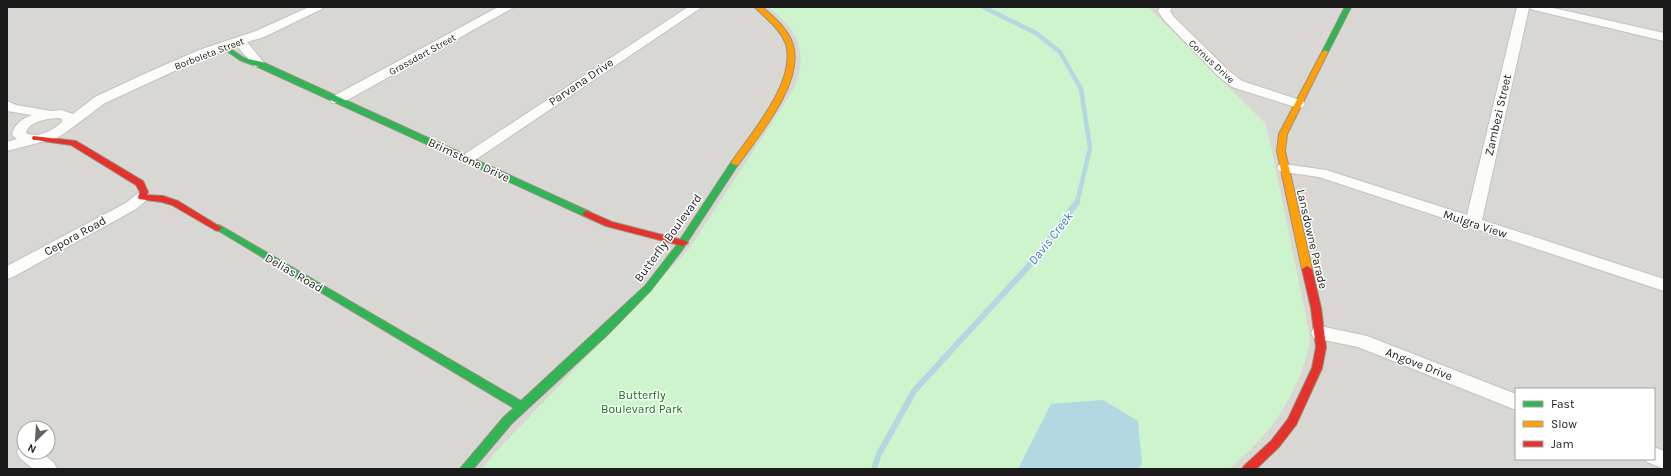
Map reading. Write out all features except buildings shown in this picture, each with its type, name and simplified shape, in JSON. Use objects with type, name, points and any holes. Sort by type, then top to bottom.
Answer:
[{"type":"street","name":"Borboleta Street","points":[[19,130],[30,121],[100,100],[189,59],[271,29],[318,7]]},
{"type":"street","name":"Grassdart Street","points":[[337,100],[507,7]]},
{"type":"street","name":"Parvana Drive","points":[[467,159],[696,7]]},
{"type":"street","name":"Butterfly Boulevard","points":[[466,469],[501,428],[636,300],[661,273],[683,243],[776,101],[791,72],[792,57],[788,40],[778,24],[758,7]]},
{"type":"street","name":"Cornus Drive","points":[[1166,7],[1164,11],[1168,18],[1230,79],[1245,87],[1298,104]]},
{"type":"street","name":"Lansdowne Parade","points":[[1248,469],[1276,444],[1292,422],[1317,368],[1321,347],[1320,333],[1281,151],[1282,140],[1298,104],[1348,7]]},
{"type":"street","name":"Zambezi Street","points":[[1473,223],[1523,7]]},
{"type":"street","points":[[1534,7],[1664,37]]},
{"type":"street","name":"Brimstone Drive","points":[[239,41],[259,64]]},
{"type":"street","name":"Brimstone Drive","points":[[223,46],[242,58],[259,64],[609,224],[683,243]]},
{"type":"street","name":"Borboleta Street","points":[[35,139],[51,135],[100,100]]},
{"type":"street","points":[[9,106],[48,114],[66,115],[69,118],[67,124],[73,143]]},
{"type":"street","points":[[9,106],[18,119],[18,134],[22,138],[73,143],[140,183],[144,192],[142,197]]},
{"type":"street","points":[[7,138],[19,130]]},
{"type":"street","points":[[7,147],[35,139]]},
{"type":"street","name":"Mulgra View","points":[[1284,168],[1320,173],[1664,286]]},
{"type":"street","name":"Cepora Road","points":[[7,273],[131,206],[142,197]]},
{"type":"street","name":"Delias Road","points":[[142,197],[162,199],[175,203],[522,407]]},
{"type":"street","name":"Angove Drive","points":[[1320,333],[1362,341],[1515,402]]},
{"type":"street","points":[[36,460],[47,469]]},
{"type":"shaded area","points":[[7,7],[1664,7],[1664,469],[7,469]]},
{"type":"green space","name":"Butterfly Boulevard Park","points":[[767,7],[1148,7],[1265,123],[1310,336],[1305,361],[1294,388],[1280,414],[1264,435],[1229,469],[482,469],[493,455],[689,249],[792,92],[800,67],[801,55],[799,44],[787,24]]},
{"type":"water","points":[[1103,400],[1138,421],[1142,464],[1138,469],[1018,469],[1051,404]]},
{"type":"waterway","name":"Davis Creek","points":[[983,7],[1036,33],[1060,52],[1081,89],[1090,148],[1077,203]]},
{"type":"waterway","name":"Davis Creek","points":[[874,469],[879,454],[914,391],[1036,258],[1077,202]]},
{"type":"traffic: fast","points":[[1325,52],[1348,7]]},
{"type":"traffic: fast","points":[[223,46],[242,59],[259,64],[587,214]]},
{"type":"traffic: fast","points":[[466,469],[508,420],[648,288],[679,248],[735,163]]},
{"type":"traffic: fast","points":[[218,228],[522,407]]},
{"type":"traffic: slow","points":[[735,163],[766,118],[779,96],[786,82],[790,68],[791,56],[789,44],[783,32],[773,19],[758,7]]},
{"type":"traffic: slow","points":[[1307,269],[1281,151],[1283,134],[1325,52]]},
{"type":"traffic: jam","points":[[36,138],[73,143],[140,183],[144,192],[142,197],[163,199],[175,203],[218,228]]},
{"type":"traffic: jam","points":[[587,214],[609,224],[683,243]]},
{"type":"traffic: jam","points":[[1248,469],[1275,444],[1292,422],[1317,368],[1321,347],[1316,308],[1307,269]]}]
